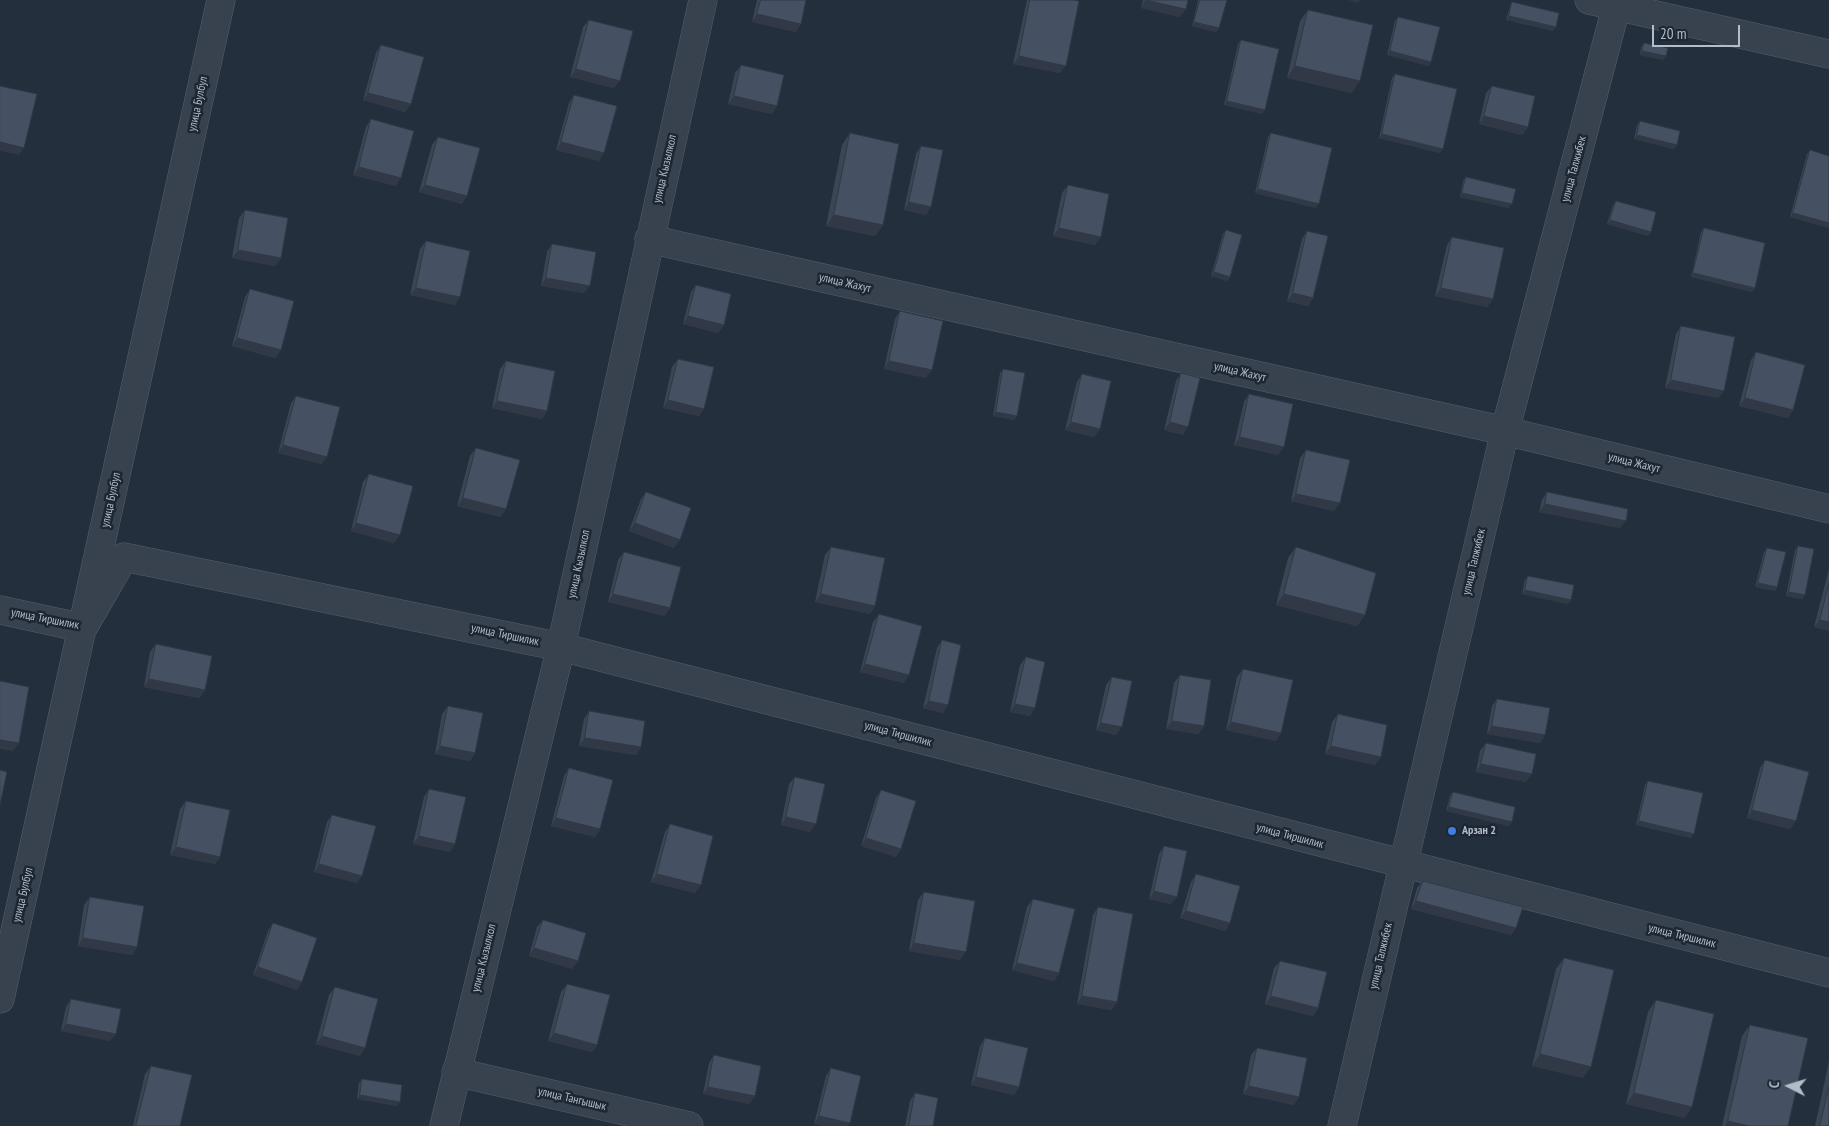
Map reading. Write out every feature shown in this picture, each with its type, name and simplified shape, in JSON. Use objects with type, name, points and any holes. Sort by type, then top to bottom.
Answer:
[{"type":"street","name":"улица Булбул","points":[[0,999],[221,0]]},
{"type":"street","name":"улица Кызылкол","points":[[444,1126],[560,647],[703,0]]},
{"type":"street","points":[[1588,0],[1617,3],[1829,54]]},
{"type":"street","name":"улица Талжибек","points":[[1342,1126],[1505,432],[1617,3]]},
{"type":"street","name":"улица Жахут","points":[[650,239],[1505,432],[1829,509]]},
{"type":"street","name":"улица Тиршилик","points":[[0,610],[83,628],[124,556],[560,647],[1829,973]]},
{"type":"street","name":"улица Тангышык","points":[[456,1072],[689,1126]]},
{"type":"building","points":[[761,0],[806,0],[801,24],[757,14]]},
{"type":"building","points":[[1030,0],[1079,1],[1066,66],[1019,56]]},
{"type":"building","points":[[1146,0],[1188,0],[1186,9]]},
{"type":"building","points":[[1200,0],[1227,0],[1219,28],[1194,22]]},
{"type":"building","points":[[1512,2],[1559,13],[1556,27],[1509,16]]},
{"type":"building","points":[[1308,10],[1373,25],[1360,81],[1295,66]]},
{"type":"building","points":[[1398,17],[1440,27],[1431,62],[1390,51]]},
{"type":"building","points":[[589,20],[633,31],[620,81],[576,69]]},
{"type":"building","points":[[1241,40],[1279,49],[1265,110],[1227,101]]},
{"type":"building","points":[[1644,43],[1668,48],[1666,56],[1642,51]]},
{"type":"building","points":[[381,45],[424,57],[411,104],[368,93]]},
{"type":"building","points":[[741,65],[784,75],[777,106],[734,96]]},
{"type":"building","points":[[1395,74],[1457,89],[1443,149],[1382,134]]},
{"type":"building","points":[[0,86],[37,94],[24,148],[0,142]]},
{"type":"building","points":[[1492,86],[1535,96],[1528,127],[1484,116]]},
{"type":"building","points":[[574,95],[617,106],[604,153],[561,142]]},
{"type":"building","points":[[371,119],[414,131],[401,178],[359,167]]},
{"type":"building","points":[[1640,121],[1680,131],[1677,145],[1637,135]]},
{"type":"building","points":[[850,133],[899,144],[883,225],[834,215]]},
{"type":"building","points":[[1271,133],[1332,148],[1319,204],[1258,189]]},
{"type":"building","points":[[438,137],[480,148],[467,196],[425,185]]},
{"type":"building","points":[[921,146],[943,150],[931,207],[909,202]]},
{"type":"building","points":[[1810,150],[1829,156],[1829,223],[1793,213]]},
{"type":"building","points":[[1466,177],[1516,189],[1512,204],[1462,193]]},
{"type":"building","points":[[1068,185],[1109,194],[1101,237],[1059,228]]},
{"type":"building","points":[[1616,201],[1656,212],[1651,232],[1610,220]]},
{"type":"building","points":[[245,210],[288,218],[281,258],[238,250]]},
{"type":"building","points":[[1704,228],[1765,243],[1755,288],[1693,273]]},
{"type":"building","points":[[1226,230],[1242,235],[1230,277],[1214,272]]},
{"type":"building","points":[[1307,231],[1328,236],[1313,298],[1293,293]]},
{"type":"building","points":[[1452,237],[1504,248],[1493,299],[1441,288]]},
{"type":"building","points":[[426,241],[470,251],[460,297],[416,288]]},
{"type":"building","points":[[552,244],[596,252],[590,286],[546,278]]},
{"type":"building","points":[[696,285],[731,294],[724,325],[688,316]]},
{"type":"building","points":[[250,289],[294,301],[281,350],[237,338]]},
{"type":"building","points":[[900,311],[943,321],[932,370],[889,361]]},
{"type":"building","points":[[1681,326],[1735,337],[1724,391],[1671,380]]},
{"type":"building","points":[[1756,352],[1805,365],[1793,410],[1745,398]]},
{"type":"building","points":[[678,359],[714,367],[704,409],[668,400]]},
{"type":"building","points":[[506,361],[555,371],[547,411],[497,401]]},
{"type":"building","points":[[1003,369],[1025,373],[1017,416],[996,412]]},
{"type":"building","points":[[1181,373],[1200,378],[1188,427],[1170,422]]},
{"type":"building","points":[[1082,374],[1111,381],[1100,429],[1071,422]]},
{"type":"building","points":[[1249,394],[1293,404],[1284,447],[1240,437]]},
{"type":"building","points":[[296,396],[340,407],[327,457],[283,445]]},
{"type":"building","points":[[476,448],[520,460],[506,509],[463,498]]},
{"type":"building","points":[[1306,450],[1350,460],[1340,503],[1296,494]]},
{"type":"building","points":[[369,474],[413,486],[400,535],[356,523]]},
{"type":"building","points":[[646,492],[691,508],[680,540],[635,523]]},
{"type":"building","points":[[1547,492],[1628,509],[1626,521],[1545,504]]},
{"type":"building","points":[[1798,546],[1814,549],[1805,595],[1789,592]]},
{"type":"building","points":[[831,547],[885,558],[875,606],[821,594]]},
{"type":"building","points":[[1296,547],[1376,573],[1365,615],[1284,594]]},
{"type":"building","points":[[1767,548],[1786,552],[1777,587],[1758,583]]},
{"type":"building","points":[[624,552],[681,567],[670,608],[613,594]]},
{"type":"building","points":[[1528,576],[1574,585],[1571,600],[1525,590]]},
{"type":"building","points":[[1829,583],[1829,622],[1820,620]]},
{"type":"building","points":[[879,614],[922,626],[909,675],[865,664]]},
{"type":"building","points":[[942,640],[961,645],[948,705],[929,701]]},
{"type":"building","points":[[156,644],[212,656],[205,690],[149,679]]},
{"type":"building","points":[[1026,657],[1045,662],[1035,708],[1015,704]]},
{"type":"building","points":[[1243,669],[1293,680],[1281,733],[1231,722]]},
{"type":"building","points":[[1180,675],[1211,680],[1204,726],[1172,721]]},
{"type":"building","points":[[1112,677],[1132,681],[1122,727],[1101,723]]},
{"type":"building","points":[[0,681],[29,687],[19,743],[0,740]]},
{"type":"building","points":[[1497,699],[1550,708],[1545,735],[1492,726]]},
{"type":"building","points":[[448,706],[483,713],[475,753],[440,746]]},
{"type":"building","points":[[589,711],[645,721],[641,747],[585,738]]},
{"type":"building","points":[[1338,714],[1387,725],[1381,757],[1331,746]]},
{"type":"building","points":[[1486,743],[1536,754],[1532,774],[1481,764]]},
{"type":"building","points":[[1765,760],[1809,772],[1796,821],[1752,810]]},
{"type":"building","points":[[569,768],[613,780],[600,829],[556,818]]},
{"type":"building","points":[[0,770],[7,772],[0,805]]},
{"type":"building","points":[[795,777],[825,784],[816,824],[786,817]]},
{"type":"building","points":[[1648,781],[1703,793],[1694,834],[1639,821]]},
{"type":"building","points":[[429,789],[466,797],[455,844],[419,836]]},
{"type":"building","points":[[881,790],[916,801],[901,849],[866,838]]},
{"type":"building","points":[[1453,792],[1515,807],[1512,822],[1449,807]]},
{"type":"building","points":[[186,801],[230,810],[220,857],[176,847]]},
{"type":"building","points":[[332,815],[376,826],[362,876],[319,864]]},
{"type":"building","points":[[670,824],[713,836],[701,885],[657,874]]},
{"type":"building","points":[[1164,846],[1187,851],[1177,897],[1154,891]]},
{"type":"building","points":[[1196,874],[1240,886],[1230,923],[1186,911]]},
{"type":"building","points":[[1423,881],[1523,907],[1516,928],[1416,901]]},
{"type":"building","points":[[924,892],[975,901],[966,952],[914,943]]},
{"type":"building","points":[[90,897],[144,906],[137,947],[83,938]]},
{"type":"building","points":[[1033,899],[1075,909],[1059,973],[1017,963]]},
{"type":"building","points":[[1098,907],[1133,914],[1117,1002],[1082,996]]},
{"type":"building","points":[[543,920],[586,933],[578,961],[534,948]]},
{"type":"building","points":[[273,923],[317,938],[302,982],[258,967]]},
{"type":"building","points":[[1564,958],[1614,970],[1591,1067],[1540,1054]]},
{"type":"building","points":[[1280,961],[1327,972],[1318,1008],[1271,996]]},
{"type":"building","points":[[567,984],[610,995],[597,1045],[554,1033]]},
{"type":"building","points":[[335,987],[378,999],[365,1048],[322,1036]]},
{"type":"building","points":[[71,999],[121,1009],[116,1034],[66,1024]]},
{"type":"building","points":[[1656,1000],[1714,1014],[1692,1107],[1634,1093]]},
{"type":"building","points":[[1750,1025],[1808,1038],[1788,1126],[1749,1126],[1728,1121]]},
{"type":"building","points":[[985,1038],[1028,1048],[1019,1087],[976,1077]]},
{"type":"building","points":[[1257,1048],[1307,1058],[1299,1097],[1249,1086]]},
{"type":"building","points":[[714,1055],[761,1066],[755,1096],[708,1087]]},
{"type":"building","points":[[151,1066],[192,1075],[180,1126],[136,1126]]},
{"type":"building","points":[[831,1068],[861,1076],[850,1123],[819,1116]]},
{"type":"building","points":[[362,1079],[402,1085],[400,1102],[360,1095]]},
{"type":"building","points":[[1829,1087],[1829,1126],[1820,1126]]},
{"type":"building","points":[[915,1093],[938,1098],[933,1126],[909,1126]]},
{"type":"place","name":"Арзан 2","points":[[1452,831]]}]
